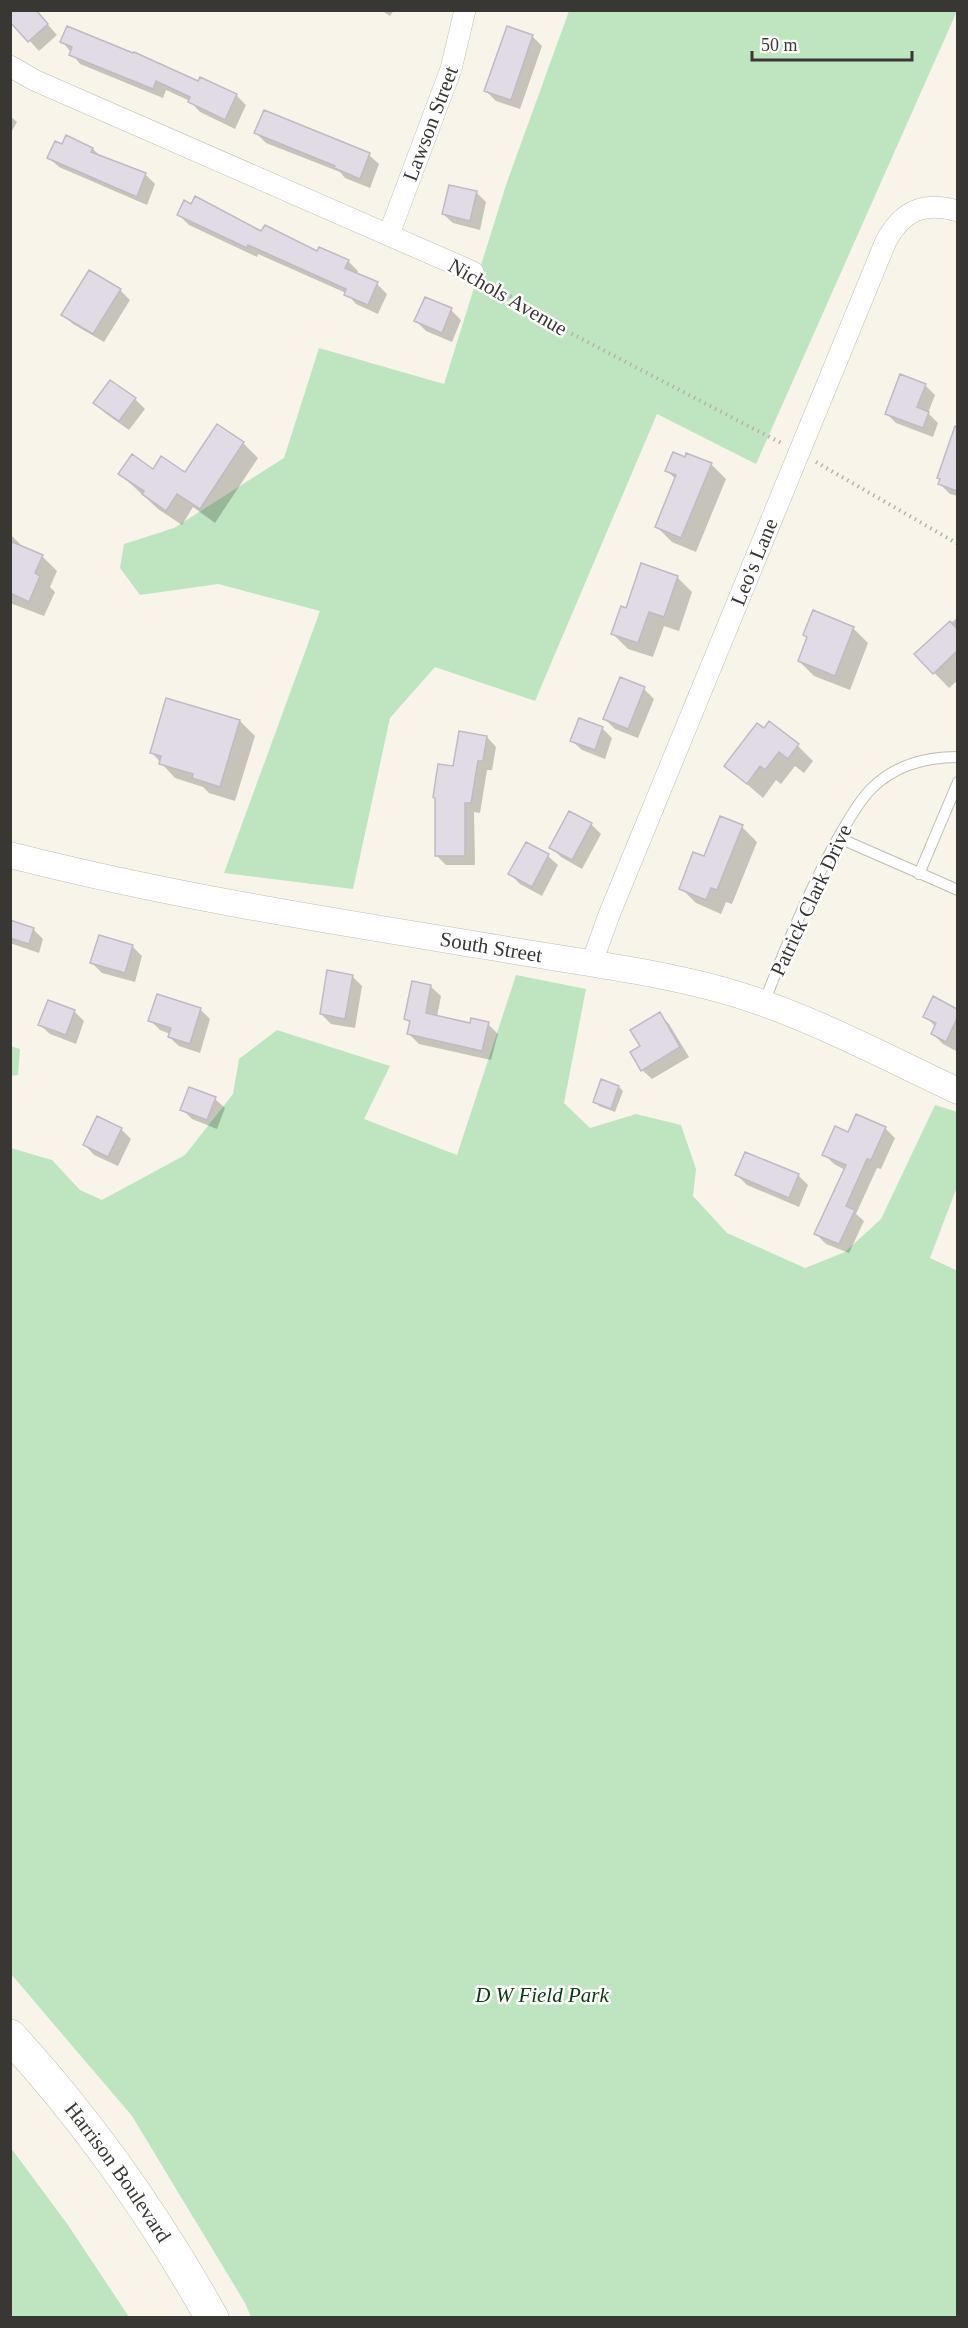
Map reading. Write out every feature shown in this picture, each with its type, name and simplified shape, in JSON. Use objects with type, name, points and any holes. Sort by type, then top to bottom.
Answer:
[{"type":"main road","name":"Harrison Boulevard","points":[[10,2036],[84,2122],[142,2203],[212,2318]]},
{"type":"street","name":"Lawson Street","points":[[389,234],[451,69],[465,10]]},
{"type":"street","name":"Nichols Avenue","points":[[10,66],[34,80],[473,272]]},
{"type":"street","name":"Leo's Lane","points":[[591,964],[609,915],[893,228],[908,214],[924,207],[957,211]]},
{"type":"street","name":"South Street","points":[[10,855],[116,880],[262,908],[591,964],[722,990],[764,1004],[957,1091]]},
{"type":"lane","name":"Patrick Clark Drive","points":[[764,1004],[786,945],[853,811],[870,789],[884,778],[917,761],[957,757]]},
{"type":"lane","points":[[919,874],[957,782]]},
{"type":"lane","points":[[839,838],[957,890]]},
{"type":"path","name":"Nichols Avenue","points":[[473,272],[555,326],[800,453],[957,544]]},
{"type":"green space","points":[[569,11],[957,11],[756,464],[657,414],[535,701],[435,667],[390,718],[353,889],[224,873],[320,611],[218,584],[140,595],[120,568],[124,544],[174,528],[284,458],[319,348],[444,384],[507,182]]},
{"type":"green space","name":"D W Field Park","points":[[516,975],[586,989],[564,1103],[590,1128],[636,1114],[681,1125],[696,1169],[693,1196],[727,1233],[805,1268],[845,1252],[881,1219],[935,1105],[957,1112],[957,1187],[930,1258],[958,1271],[957,2317],[251,2317],[245,2303],[132,2116],[11,1974],[11,1148],[52,1160],[80,1190],[102,1200],[185,1155],[233,1094],[239,1059],[277,1030],[390,1066],[364,1119],[457,1155]]},
{"type":"green space","points":[[10,1046],[20,1049],[18,1075],[11,1076]]},
{"type":"green space","points":[[11,2148],[68,2225],[129,2317],[11,2317]]},
{"type":"building","points":[[10,10],[36,10],[48,24],[28,42],[10,22]]},
{"type":"building","points":[[67,26],[134,52],[198,81],[200,77],[237,94],[225,120],[188,102],[190,97],[156,81],[153,89],[69,55],[72,47],[60,42]]},
{"type":"building","points":[[507,26],[533,35],[511,100],[484,91]]},
{"type":"building","points":[[264,110],[370,153],[360,179],[334,168],[335,166],[254,133]]},
{"type":"building","points":[[66,135],[93,148],[91,152],[146,173],[137,197],[47,158],[55,141],[62,144]]},
{"type":"building","points":[[449,185],[477,191],[470,221],[442,214]]},
{"type":"building","points":[[195,196],[261,231],[265,225],[317,251],[319,247],[349,260],[345,268],[378,282],[368,305],[344,295],[346,289],[248,245],[247,248],[177,215],[184,200],[191,204]]},
{"type":"building","points":[[89,270],[121,289],[93,334],[61,315]]},
{"type":"building","points":[[425,297],[452,308],[442,333],[414,321]]},
{"type":"building","points":[[900,374],[926,384],[917,407],[929,412],[923,428],[885,414]]},
{"type":"building","points":[[110,380],[136,398],[119,421],[93,403]]},
{"type":"building","points":[[217,424],[244,442],[200,509],[177,494],[166,511],[142,494],[144,491],[118,474],[132,454],[153,469],[161,456],[185,472]]},
{"type":"building","points":[[955,426],[957,427],[957,491],[938,484],[940,479],[937,478]]},
{"type":"building","points":[[673,452],[685,457],[686,453],[712,463],[681,538],[655,527],[676,475],[665,471]]},
{"type":"building","points":[[10,541],[43,555],[35,573],[40,576],[29,602],[10,593]]},
{"type":"building","points":[[641,563],[678,576],[664,617],[649,612],[638,643],[611,634],[621,606],[626,608]]},
{"type":"building","points":[[813,610],[854,627],[835,676],[798,661],[807,637],[803,635]]},
{"type":"building","points":[[950,621],[957,629],[957,651],[933,674],[914,654]]},
{"type":"building","points":[[620,677],[645,687],[628,729],[603,719]]},
{"type":"building","points":[[166,698],[240,720],[220,787],[192,778],[193,774],[159,764],[161,756],[150,753]]},
{"type":"building","points":[[579,718],[603,727],[595,750],[570,741]]},
{"type":"building","points":[[769,721],[799,744],[788,759],[779,752],[765,770],[760,766],[747,784],[724,766],[757,723],[764,728]]},
{"type":"building","points":[[459,731],[487,736],[483,761],[478,761],[471,803],[465,803],[465,856],[435,856],[435,798],[433,797],[438,764],[453,766]]},
{"type":"building","points":[[569,811],[592,823],[572,860],[549,848]]},
{"type":"building","points":[[720,816],[743,825],[717,890],[711,888],[706,900],[679,889],[693,852],[704,856]]},
{"type":"building","points":[[526,842],[549,854],[532,887],[508,874]]},
{"type":"building","points":[[10,920],[34,928],[29,944],[10,938]]},
{"type":"building","points":[[99,935],[133,945],[125,973],[90,963]]},
{"type":"building","points":[[327,970],[353,975],[345,1019],[320,1014]]},
{"type":"building","points":[[412,981],[431,985],[426,1013],[470,1023],[471,1018],[489,1022],[482,1051],[407,1034],[410,1021],[404,1019]]},
{"type":"building","points":[[157,994],[201,1008],[190,1044],[168,1037],[171,1028],[148,1021]]},
{"type":"building","points":[[933,996],[957,1009],[957,1018],[946,1042],[931,1034],[936,1023],[923,1017]]},
{"type":"building","points":[[48,1000],[75,1010],[66,1035],[38,1025]]},
{"type":"building","points":[[660,1012],[680,1047],[641,1071],[630,1052],[640,1046],[630,1030]]},
{"type":"building","points":[[601,1079],[619,1086],[611,1109],[593,1102]]},
{"type":"building","points":[[189,1087],[216,1097],[207,1120],[180,1110]]},
{"type":"building","points":[[856,1114],[886,1127],[871,1160],[867,1159],[846,1206],[855,1210],[839,1244],[814,1234],[846,1165],[822,1155],[835,1126],[848,1132]]},
{"type":"building","points":[[97,1116],[122,1128],[108,1157],[83,1145]]},
{"type":"building","points":[[745,1152],[799,1174],[789,1198],[735,1175]]}]
